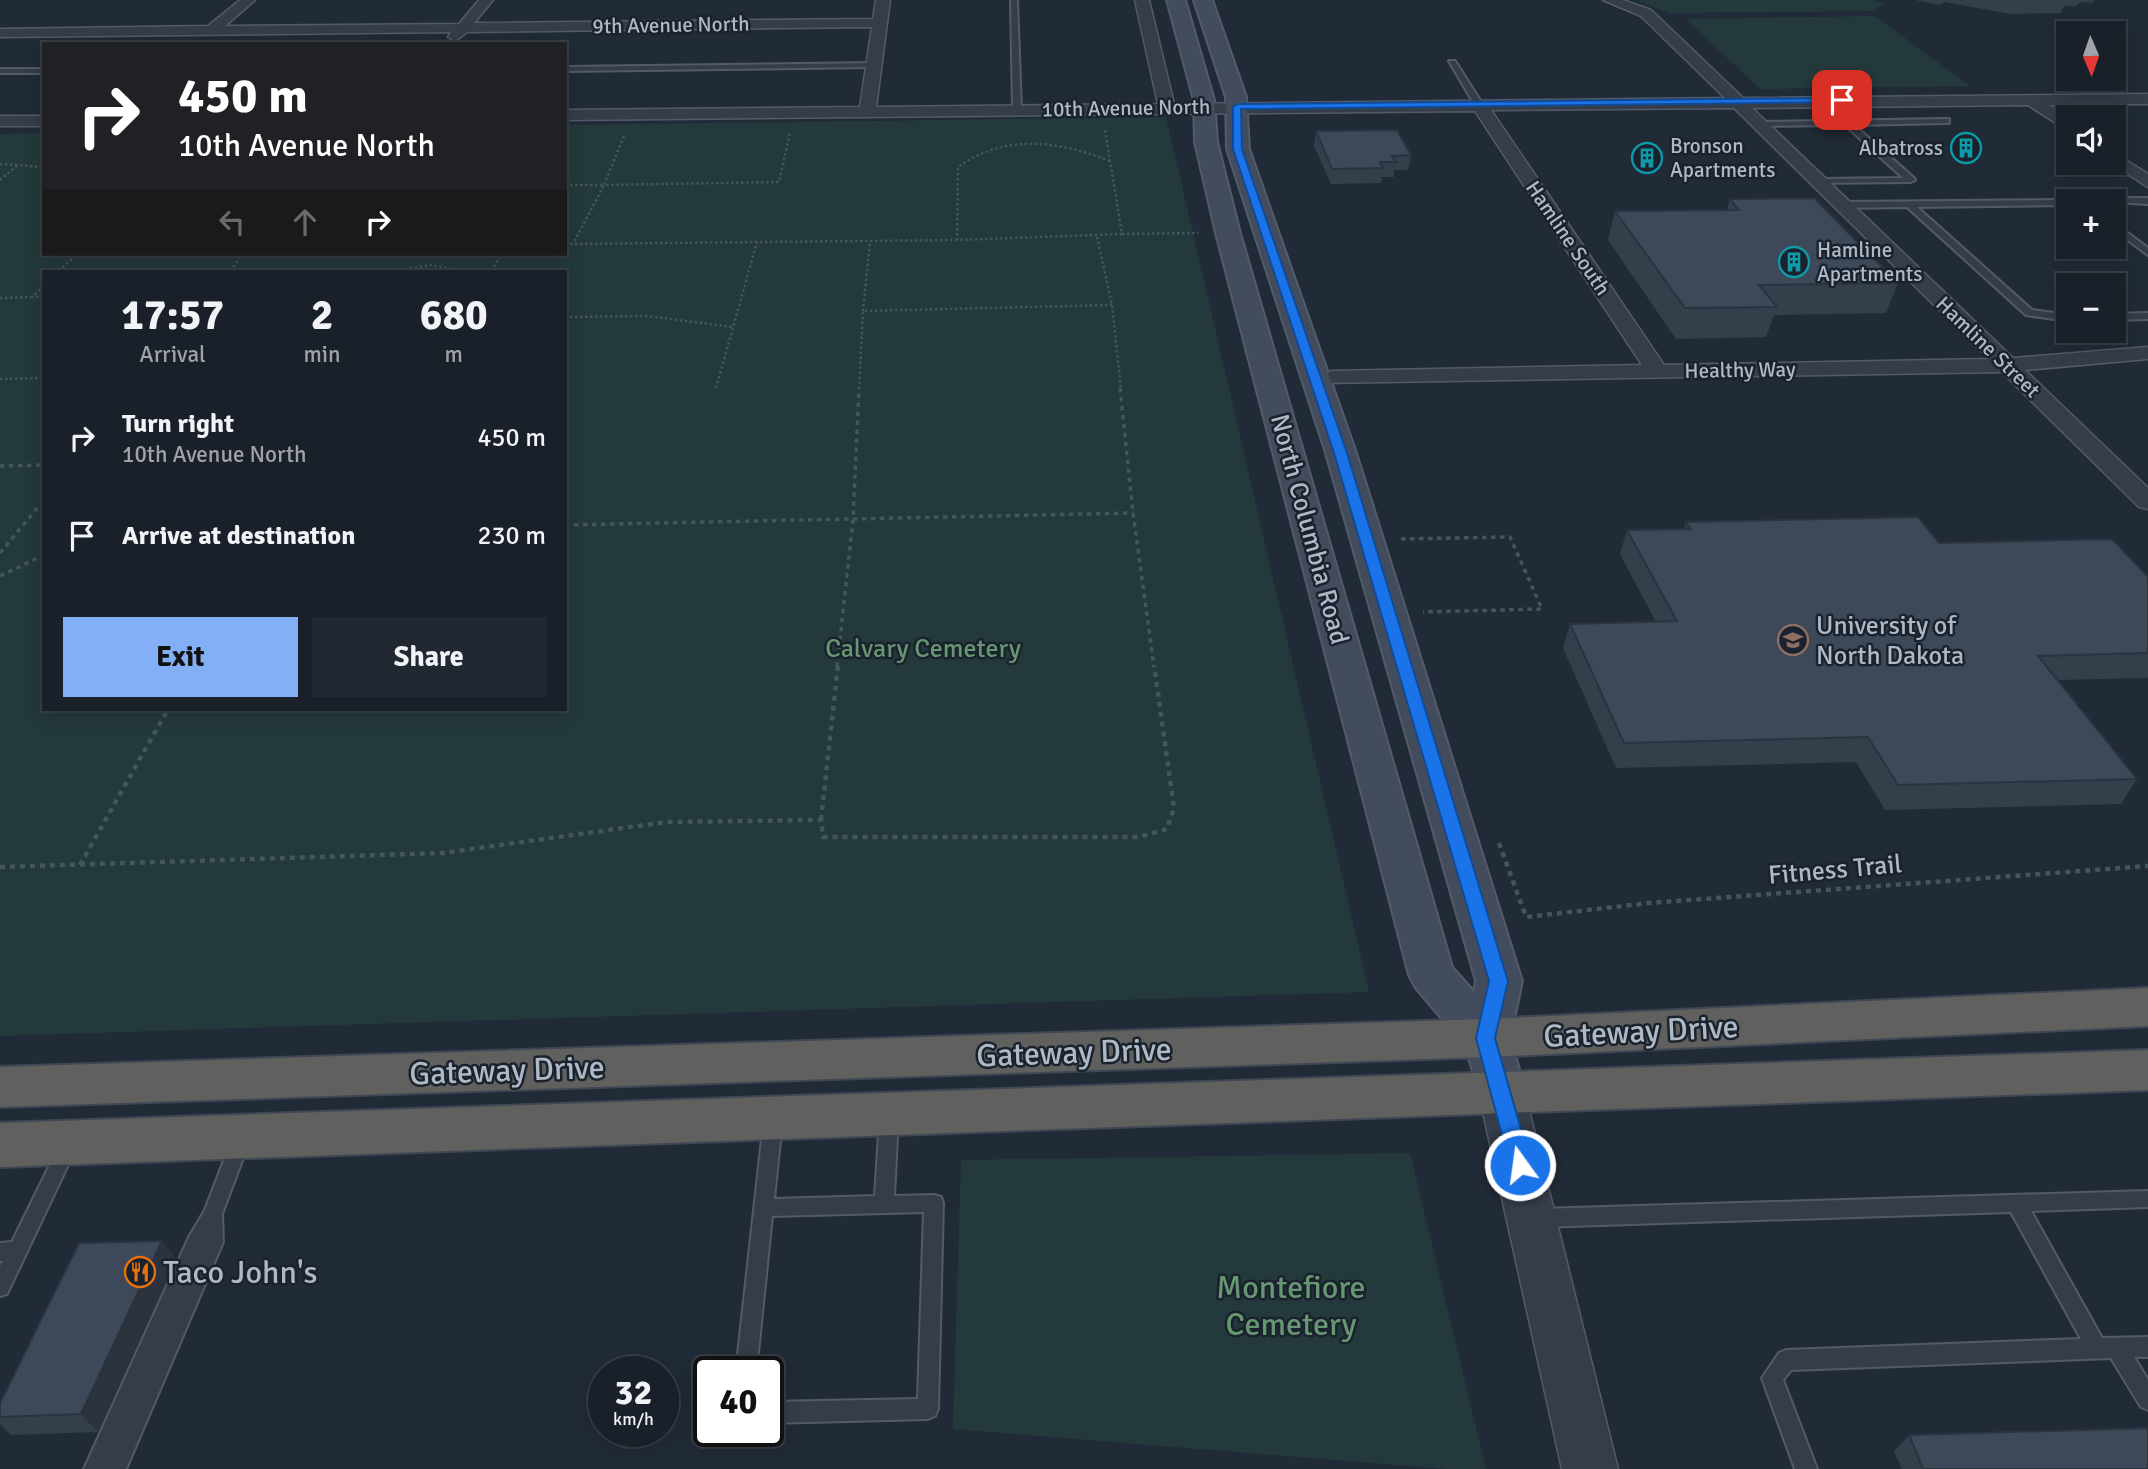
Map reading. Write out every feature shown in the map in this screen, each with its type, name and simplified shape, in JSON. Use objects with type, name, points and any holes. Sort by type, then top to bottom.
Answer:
[{"type":"highway","name":"Gateway Drive","points":[[0,1087],[1486,1038],[2148,1007]]},
{"type":"highway","name":"Gateway Drive","points":[[0,1145],[2148,1070]]},
{"type":"main road","name":"North Columbia Road","points":[[1176,0],[1204,107],[1206,142],[1228,233],[1432,975],[1486,1038],[1502,1094]]},
{"type":"main road","name":"North Columbia Road","points":[[1203,0],[1237,107],[1238,149],[1340,453],[1499,981],[1486,1038]]},
{"type":"street","points":[[212,30],[248,0]]},
{"type":"street","points":[[452,42],[486,0]]},
{"type":"street","points":[[867,111],[883,0]]},
{"type":"street","points":[[1142,0],[1167,108]]},
{"type":"street","name":"Hamline Street","points":[[1610,0],[1646,13],[2148,502]]},
{"type":"street","name":"9th Avenue North","points":[[0,33],[880,23]]},
{"type":"street","points":[[178,42],[192,30]]},
{"type":"street","points":[[2030,99],[2056,117]]},
{"type":"street","name":"10th Avenue North","points":[[567,115],[1734,101],[2148,99]]},
{"type":"street","name":"Hamline South","points":[[1479,105],[1657,371]]},
{"type":"street","points":[[0,121],[42,121]]},
{"type":"street","points":[[2126,166],[2148,182]]},
{"type":"street","name":"Healthy Way","points":[[1331,378],[2007,365],[2148,353]]},
{"type":"street","name":"North Columbia Road","points":[[1502,1094],[1534,1218],[1590,1469]]},
{"type":"lane","points":[[1014,0],[1017,109]]},
{"type":"lane","points":[[1452,63],[1479,105]]},
{"type":"lane","points":[[567,69],[874,65]]},
{"type":"lane","points":[[0,71],[42,71]]},
{"type":"lane","points":[[1758,124],[1946,121]]},
{"type":"lane","points":[[1817,181],[1911,180],[1847,123]]},
{"type":"lane","points":[[2126,201],[2148,201]]},
{"type":"lane","points":[[1841,205],[2056,202]]},
{"type":"lane","points":[[1909,204],[2029,313],[2056,316]]},
{"type":"lane","points":[[2126,235],[2148,252]]},
{"type":"lane","points":[[2126,317],[2148,316]]},
{"type":"lane","points":[[884,1204],[889,1115]]},
{"type":"lane","points":[[748,1356],[774,1120]]},
{"type":"lane","points":[[95,1469],[196,1243],[213,1214],[221,1186],[242,1136]]},
{"type":"lane","points":[[0,1286],[9,1251],[69,1143]]},
{"type":"lane","points":[[1534,1218],[2148,1199]]},
{"type":"lane","points":[[765,1209],[934,1203],[928,1409],[784,1413]]},
{"type":"lane","points":[[2016,1203],[2107,1348],[2148,1400]]},
{"type":"lane","points":[[116,1469],[214,1242],[213,1214]]},
{"type":"lane","points":[[1807,1469],[1772,1378],[1786,1360],[2148,1347]]},
{"type":"path","points":[[1102,108],[1122,234]]},
{"type":"path","points":[[573,244],[604,185],[626,131]]},
{"type":"path","points":[[567,185],[779,182],[791,132]]},
{"type":"path","points":[[957,240],[958,167],[970,155],[1030,142],[1065,146],[1110,161]]},
{"type":"path","points":[[0,164],[42,167]]},
{"type":"path","points":[[0,180],[19,165]]},
{"type":"path","points":[[567,244],[957,240],[1228,233]]},
{"type":"path","points":[[870,241],[863,311],[853,520],[821,820],[823,837],[1139,837],[1167,829],[1174,808],[1133,513],[1112,305],[1097,237]]},
{"type":"path","points":[[716,388],[758,242]]},
{"type":"path","points":[[60,270],[75,256]]},
{"type":"path","points":[[231,270],[241,256]]},
{"type":"path","points":[[400,270],[427,265],[462,270]]},
{"type":"path","points":[[32,298],[42,288]]},
{"type":"path","points":[[0,298],[42,297]]},
{"type":"path","points":[[863,311],[1112,305]]},
{"type":"path","points":[[567,317],[647,316],[733,327]]},
{"type":"path","points":[[0,379],[42,378]]},
{"type":"path","points":[[0,466],[42,465]]},
{"type":"path","points":[[0,553],[42,502]]},
{"type":"path","points":[[567,525],[1133,513]]},
{"type":"path","points":[[1389,539],[1510,537],[1542,610],[1416,612]]},
{"type":"path","points":[[0,576],[42,556]]},
{"type":"path","points":[[80,866],[167,711]]},
{"type":"path","points":[[0,867],[443,853],[666,822],[821,820]]},
{"type":"path","name":"Fitness Trail","points":[[1526,917],[1663,902],[2148,866]]},
{"type":"green space","points":[[1636,0],[1871,0],[1884,3],[1872,11],[1669,13]]},
{"type":"green space","points":[[1875,16],[1970,86],[1760,89],[1686,19]]},
{"type":"green space","name":"Calvary Cemetery","points":[[1166,117],[1369,992],[0,1036],[0,134],[42,133],[42,256],[567,256],[567,125]]},
{"type":"green space","name":"Montefiore Cemetery","points":[[1410,1153],[1486,1469],[1446,1469],[953,1429],[961,1160]]},
{"type":"building","points":[[1397,130],[1411,155],[1392,156],[1396,162],[1380,162],[1383,168],[1332,169],[1316,131]]},
{"type":"building","points":[[1814,198],[1898,283],[1759,285],[1777,307],[1685,308],[1615,211],[1739,210],[1730,199]]},
{"type":"building","points":[[1918,517],[1939,543],[2112,539],[2148,577],[2148,653],[2038,656],[2137,779],[1898,785],[1868,737],[1624,743],[1570,624],[1677,621],[1627,530],[1691,529],[1686,522]]},
{"type":"building","points":[[162,1241],[81,1414],[0,1417],[0,1403],[79,1243]]},
{"type":"building","points":[[2148,1428],[2148,1469],[1923,1469],[1909,1435]]},
{"type":"place","name":"Albatross","points":[[1966,148]]},
{"type":"place","name":"Bronson Apartments","points":[[1647,158]]},
{"type":"place","name":"Hamline Apartments","points":[[1794,262]]},
{"type":"place","name":"University of North Dakota","points":[[1793,640]]},
{"type":"place","name":"Taco John's","points":[[140,1272]]},
{"type":"route","points":[[1520,1165],[1486,1038],[1499,981],[1340,453],[1238,149],[1237,107],[1842,100]]}]
